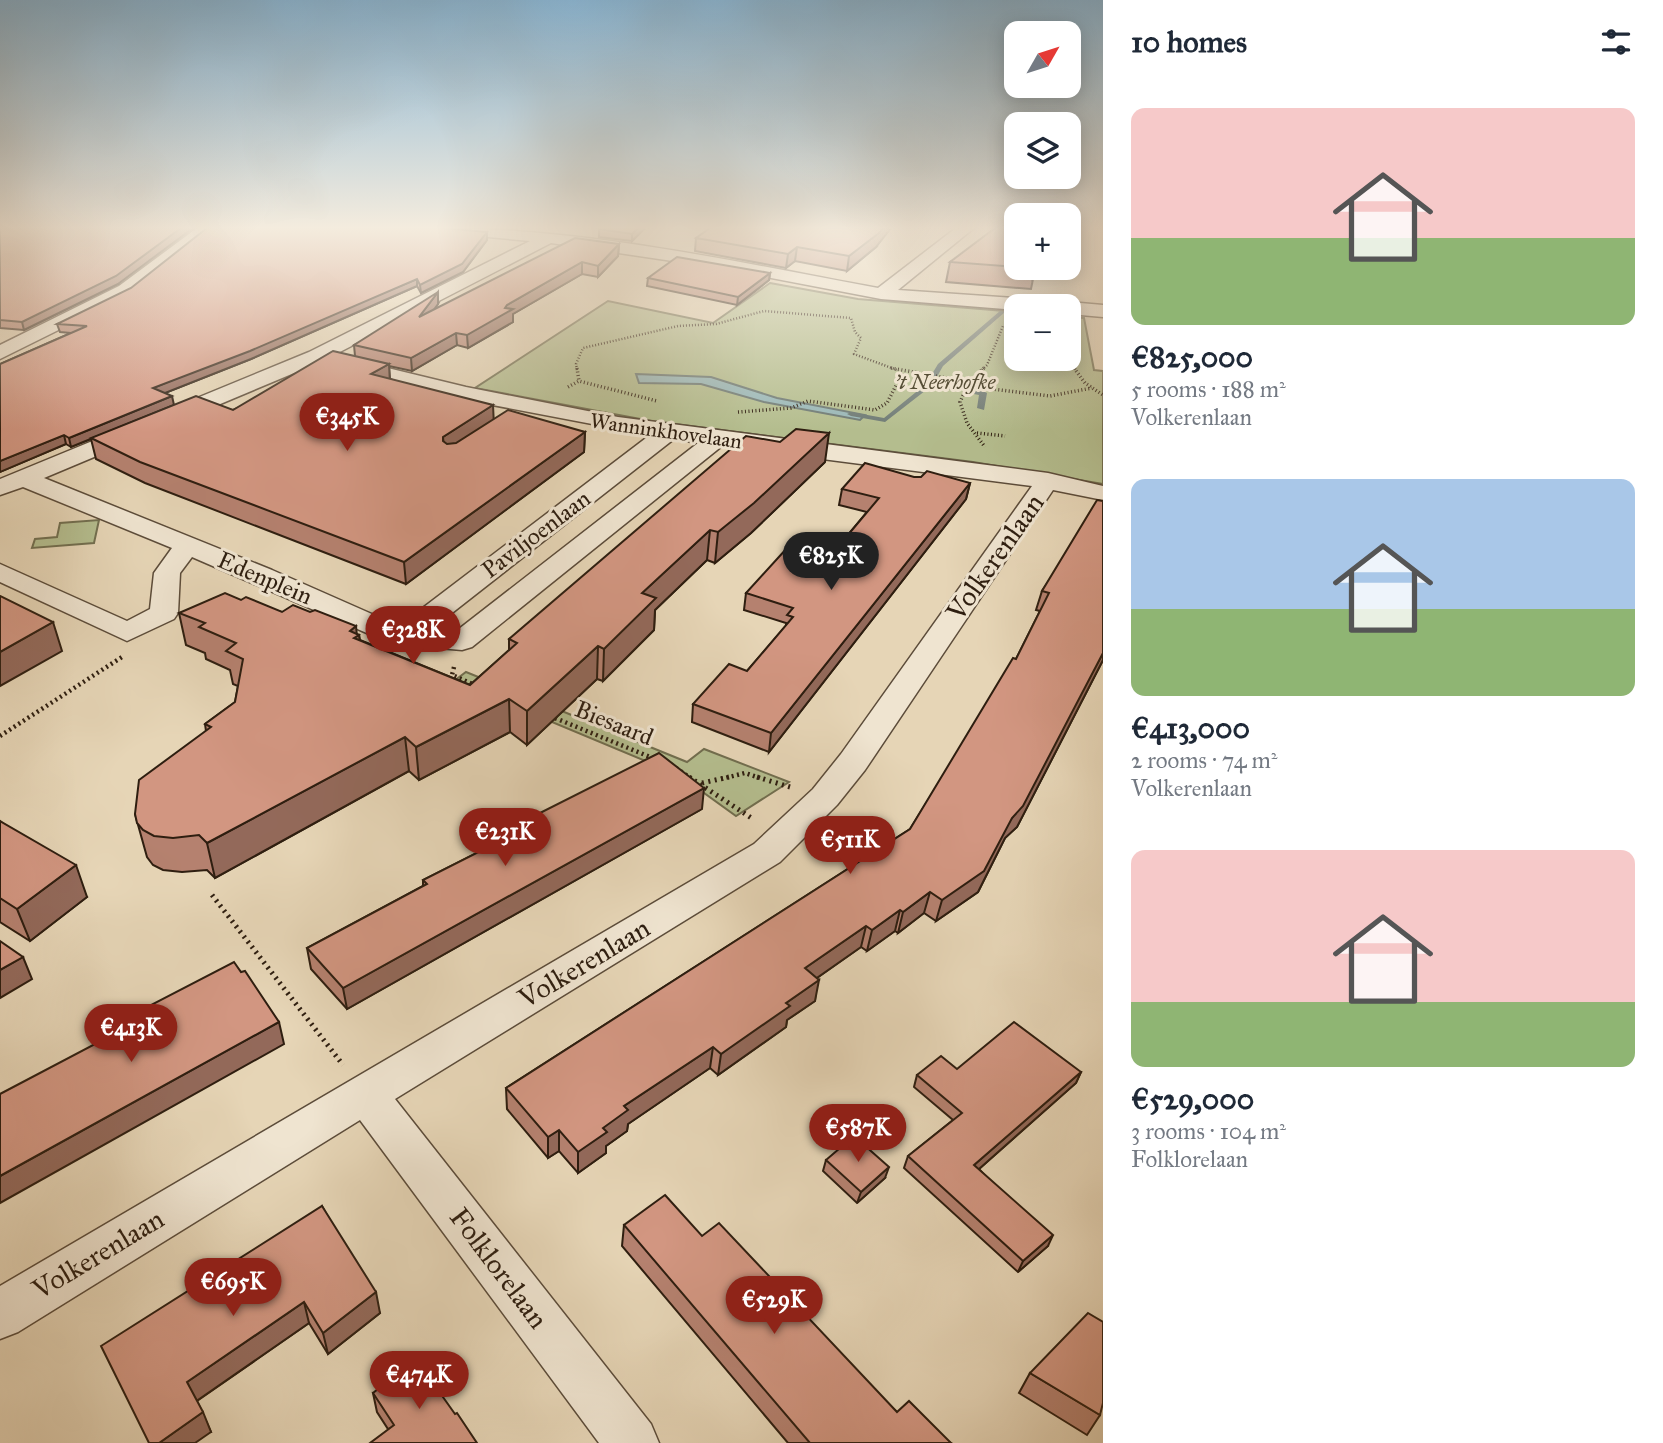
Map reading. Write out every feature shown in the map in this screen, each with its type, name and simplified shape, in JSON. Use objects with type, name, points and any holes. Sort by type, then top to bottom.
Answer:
[{"type":"street","points":[[3,351],[114,295]]},
{"type":"street","points":[[11,483],[316,356],[436,295]]},
{"type":"street","points":[[899,295],[1004,303]]},
{"type":"street","points":[[1081,309],[1103,311]]},
{"type":"street","name":"Wanninkhovelaan","points":[[316,356],[438,388],[567,416],[718,439],[1048,480],[1103,493]]},
{"type":"street","name":"Paviljoenlaan","points":[[402,638],[670,431]]},
{"type":"street","name":"Paviljoenlaan","points":[[463,641],[718,439]]},
{"type":"street","name":"Volkerenlaan","points":[[0,1314],[767,853],[825,797],[853,762],[1048,480]]},
{"type":"street","name":"Edenplein","points":[[11,483],[187,546],[402,638],[463,641]]},
{"type":"street","name":"Edenplein","points":[[0,572],[127,632],[164,612],[167,573],[187,546]]},
{"type":"street","name":"Folklorelaan","points":[[365,1093],[632,1443]]},
{"type":"path","points":[[658,401],[579,381],[576,364],[583,348],[678,326],[716,324],[764,311],[851,318],[855,332],[861,338],[854,354],[877,365],[903,372],[1050,397],[1093,388]]},
{"type":"path","points":[[995,474],[989,454],[967,423],[960,402],[968,384],[986,365],[1004,324]]},
{"type":"path","points":[[1077,371],[1086,383],[1103,396]]},
{"type":"path","points":[[726,412],[791,408],[808,401],[875,410],[887,403],[903,372]]},
{"type":"path","points":[[976,433],[1005,436]]},
{"type":"path","points":[[463,641],[452,675],[490,691]]},
{"type":"path","name":"Biesaard","points":[[542,712],[657,760]]},
{"type":"path","name":"Biesaard","points":[[670,765],[702,783],[783,839]]},
{"type":"path","points":[[702,783],[745,773],[825,797]]},
{"type":"path","points":[[212,895],[365,1093]]},
{"type":"green space","name":"'t Neerhofke","points":[[752,295],[838,295],[1004,311],[1004,371],[1081,371],[1081,318],[1084,318],[1094,370],[1103,371],[1103,484],[973,462],[651,421],[475,388],[608,301],[713,323]]},
{"type":"green space","points":[[99,520],[94,543],[32,548],[35,539],[57,537],[60,523]]},
{"type":"green space","points":[[466,672],[687,762],[704,749],[789,782],[736,816],[679,775],[454,681]]},
{"type":"water","points":[[636,374],[711,377],[777,398],[865,415],[860,420],[764,402],[701,384],[639,383]]},
{"type":"building","points":[[0,295],[76,295],[22,322],[0,320]]},
{"type":"building","points":[[116,295],[379,295],[250,351],[153,388],[172,396],[69,438],[64,435],[0,461],[0,364],[87,326],[57,324]]},
{"type":"building","points":[[435,295],[419,317],[462,295],[524,295],[505,308],[513,309],[467,335],[456,333],[411,358],[354,345]]},
{"type":"building","points":[[333,351],[389,364],[371,374],[493,405],[443,437],[447,444],[456,443],[508,410],[585,432],[404,562],[140,462],[91,438],[196,396],[233,410]]},
{"type":"building","points":[[796,429],[829,433],[754,503],[718,532],[710,530],[642,593],[656,598],[604,649],[598,646],[527,711],[509,699],[416,747],[405,737],[207,843],[199,835],[173,838],[154,836],[137,823],[135,814],[139,780],[211,727],[205,724],[235,702],[243,659],[226,651],[236,643],[199,627],[205,623],[179,613],[225,593],[241,600],[246,597],[282,612],[293,605],[310,612],[315,610],[356,626],[350,631],[359,635],[354,638],[470,685],[517,643],[509,639],[746,436],[780,442]]},
{"type":"building","points":[[865,463],[914,477],[921,477],[927,471],[970,483],[771,733],[693,704],[729,664],[747,671],[793,617],[787,615],[793,608],[746,593],[798,536],[837,548],[879,498],[842,489]]},
{"type":"building","points":[[1097,500],[1103,501],[1103,653],[1023,806],[1012,818],[984,871],[942,900],[930,892],[872,930],[866,926],[805,968],[819,980],[786,1003],[790,1006],[721,1054],[713,1047],[624,1106],[628,1110],[603,1128],[607,1132],[578,1152],[559,1130],[548,1137],[506,1088],[910,829],[1013,658],[1016,659],[1049,593],[1042,591]]},
{"type":"building","points":[[0,596],[53,622],[0,652]]},
{"type":"building","points":[[659,753],[704,788],[343,988],[307,948],[427,884],[423,880],[534,824],[528,819]]},
{"type":"building","points":[[0,821],[76,865],[17,909],[0,898]]},
{"type":"building","points":[[0,941],[23,957],[0,970]]},
{"type":"building","points":[[234,962],[241,972],[245,971],[279,1022],[0,1176],[0,1094],[154,1013],[149,1006]]},
{"type":"building","points":[[1014,1022],[1081,1072],[974,1165],[1053,1235],[1023,1261],[908,1156],[962,1113],[917,1075],[941,1056],[957,1069]]},
{"type":"building","points":[[854,1136],[889,1167],[861,1192],[826,1160]]},
{"type":"building","points":[[665,1195],[702,1236],[719,1223],[897,1412],[909,1401],[951,1443],[810,1443],[624,1225]]},
{"type":"building","points":[[322,1206],[376,1292],[323,1333],[304,1302],[187,1382],[203,1412],[159,1443],[149,1443],[101,1346]]},
{"type":"building","points":[[1088,1313],[1103,1322],[1103,1403],[1100,1415],[1030,1373]]},
{"type":"building","points":[[416,1359],[477,1443],[370,1443],[394,1425],[373,1393]]},
{"type":"waterway","points":[[929,385],[940,365],[1002,312]]},
{"type":"waterway","points":[[851,414],[885,420],[929,385]]},
{"type":"waterway","points":[[929,385],[954,390]]},
{"type":"waterway","points":[[971,392],[983,393],[981,408]]}]
